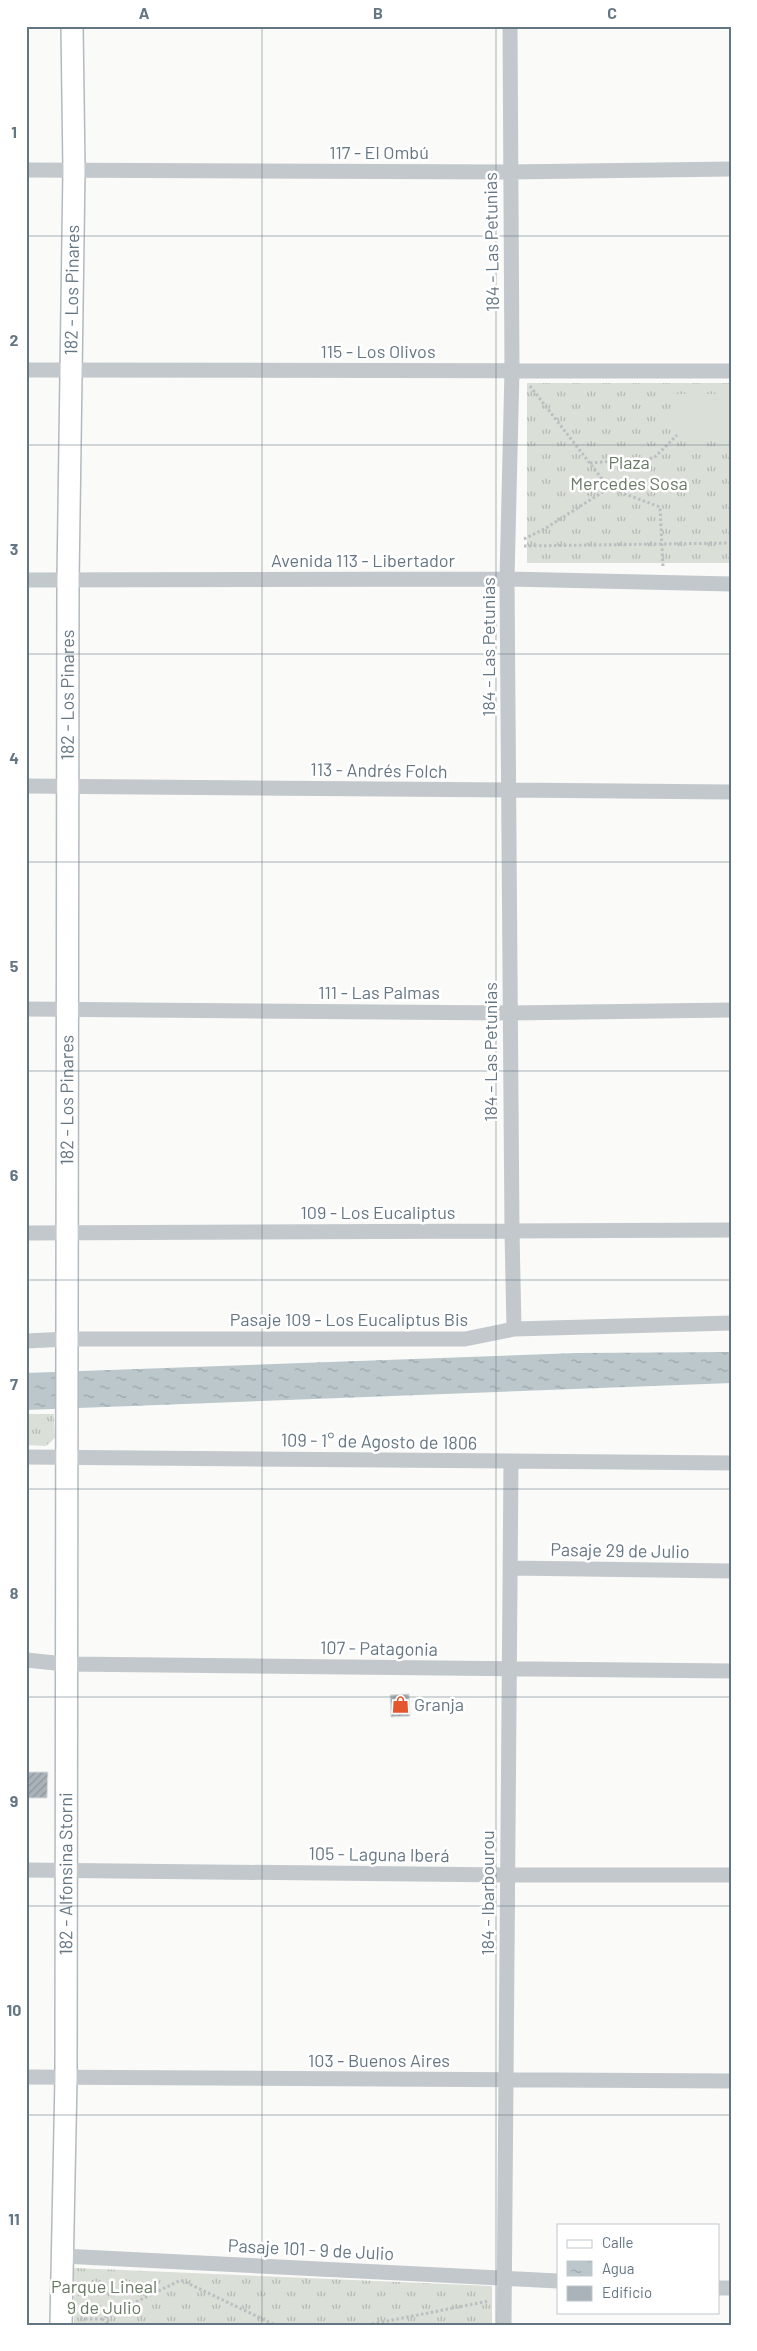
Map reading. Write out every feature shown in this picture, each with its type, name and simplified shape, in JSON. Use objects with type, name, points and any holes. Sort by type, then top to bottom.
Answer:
[{"type":"street","name":"182 - Los Pinares","points":[[68,1423],[68,580],[74,170],[72,26]]},
{"type":"street","name":"184 - Las Petunias","points":[[510,26],[509,172],[512,371],[507,579],[514,1329]]},
{"type":"street","name":"117 - El Ombú","points":[[26,170],[509,172],[731,169]]},
{"type":"street","name":"115 - Los Olivos","points":[[26,370],[731,371]]},
{"type":"street","name":"Avenida 113 - Libertador","points":[[26,580],[507,579],[731,584]]},
{"type":"street","name":"113 - Andrés Folch","points":[[26,786],[731,792]]},
{"type":"street","name":"111 - Las Palmas","points":[[26,1009],[510,1013],[731,1010]]},
{"type":"street","name":"109 - Los Eucaliptus","points":[[26,1233],[731,1230]]},
{"type":"street","name":"Pasaje 109 - Los Eucaliptus Bis","points":[[26,1340],[465,1339],[514,1329],[731,1323]]},
{"type":"street","name":"182 - Alfonsina Storni","points":[[61,2322],[66,2078],[65,1664],[66,1458],[68,1423]]},
{"type":"street","name":"109 - 1° de Agosto de 1806","points":[[26,1457],[731,1463]]},
{"type":"street","name":"184 - Ibarbourou","points":[[504,2325],[511,1462]]},
{"type":"street","name":"Pasaje 29 de Julio","points":[[510,1568],[731,1571]]},
{"type":"street","name":"107 - Patagonia","points":[[26,1660],[65,1664],[731,1671]]},
{"type":"street","name":"105 - Laguna Iberá","points":[[26,1870],[507,1875],[731,1875]]},
{"type":"street","name":"103 - Buenos Aires","points":[[26,2078],[731,2080]]},
{"type":"street","name":"Pasaje 101 - 9 de Julio","points":[[62,2256],[557,2281]]},
{"type":"path","points":[[512,371],[528,383],[609,488],[660,507],[664,582]]},
{"type":"path","points":[[590,463],[654,458],[677,434]]},
{"type":"path","points":[[508,547],[546,528],[609,488]]},
{"type":"path","points":[[508,547],[731,543]]},
{"type":"path","points":[[61,2322],[101,2319],[181,2280],[274,2325]]},
{"type":"path","points":[[366,2325],[504,2299]]},
{"type":"path","points":[[101,2319],[112,2325]]},
{"type":"green space","name":"Plaza Mercedes Sosa","points":[[527,383],[731,383],[731,563],[527,563]]},
{"type":"green space","points":[[677,394],[731,394],[731,434],[677,435]]},
{"type":"green space","points":[[26,1414],[54,1414],[55,1438],[46,1446],[26,1445]]},
{"type":"green space","name":"Parque Lineal 9 de Julio","points":[[74,2268],[492,2286],[492,2325],[74,2325]]},
{"type":"water","points":[[731,1352],[731,1383],[26,1410],[26,1373],[577,1353]]},
{"type":"building","name":"Granja","points":[[409,1694],[410,1716],[391,1717],[390,1695]]},
{"type":"building","points":[[26,1772],[48,1772],[47,1798],[26,1798]]},
{"type":"place","name":"Granja","points":[[400,1705]]}]
